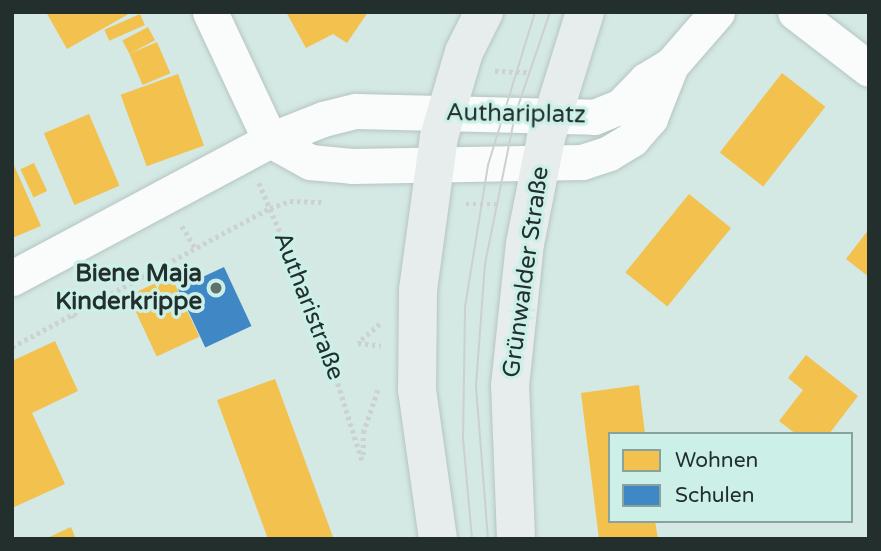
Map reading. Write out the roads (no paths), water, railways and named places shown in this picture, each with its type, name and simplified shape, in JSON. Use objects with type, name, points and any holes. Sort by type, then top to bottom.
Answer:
[{"type":"main road","points":[[438,539],[416,390],[418,290],[426,203],[446,113],[458,71],[484,12]]},
{"type":"main road","name":"Grünwalder Straße","points":[[516,539],[510,386],[531,204],[563,72],[585,12]]},
{"type":"street","points":[[12,278],[258,147],[211,12]]},
{"type":"street","points":[[671,65],[717,12]]},
{"type":"street","points":[[795,12],[869,69]]},
{"type":"street","name":"Authariplatz","points":[[258,147],[300,126],[356,111],[594,117],[621,106],[646,80],[671,65]]},
{"type":"street","name":"Authariplatz","points":[[258,147],[310,162],[434,165],[540,165],[582,162],[609,153],[632,139],[650,118],[671,65]]},
{"type":"tram line","points":[[472,539],[463,439],[465,307],[488,165],[535,12]]},
{"type":"tram line","points":[[488,539],[476,386],[485,264],[515,115],[550,12]]},
{"type":"place","name":"Biene Maja Kinderkrippe","points":[[216,288]]}]
